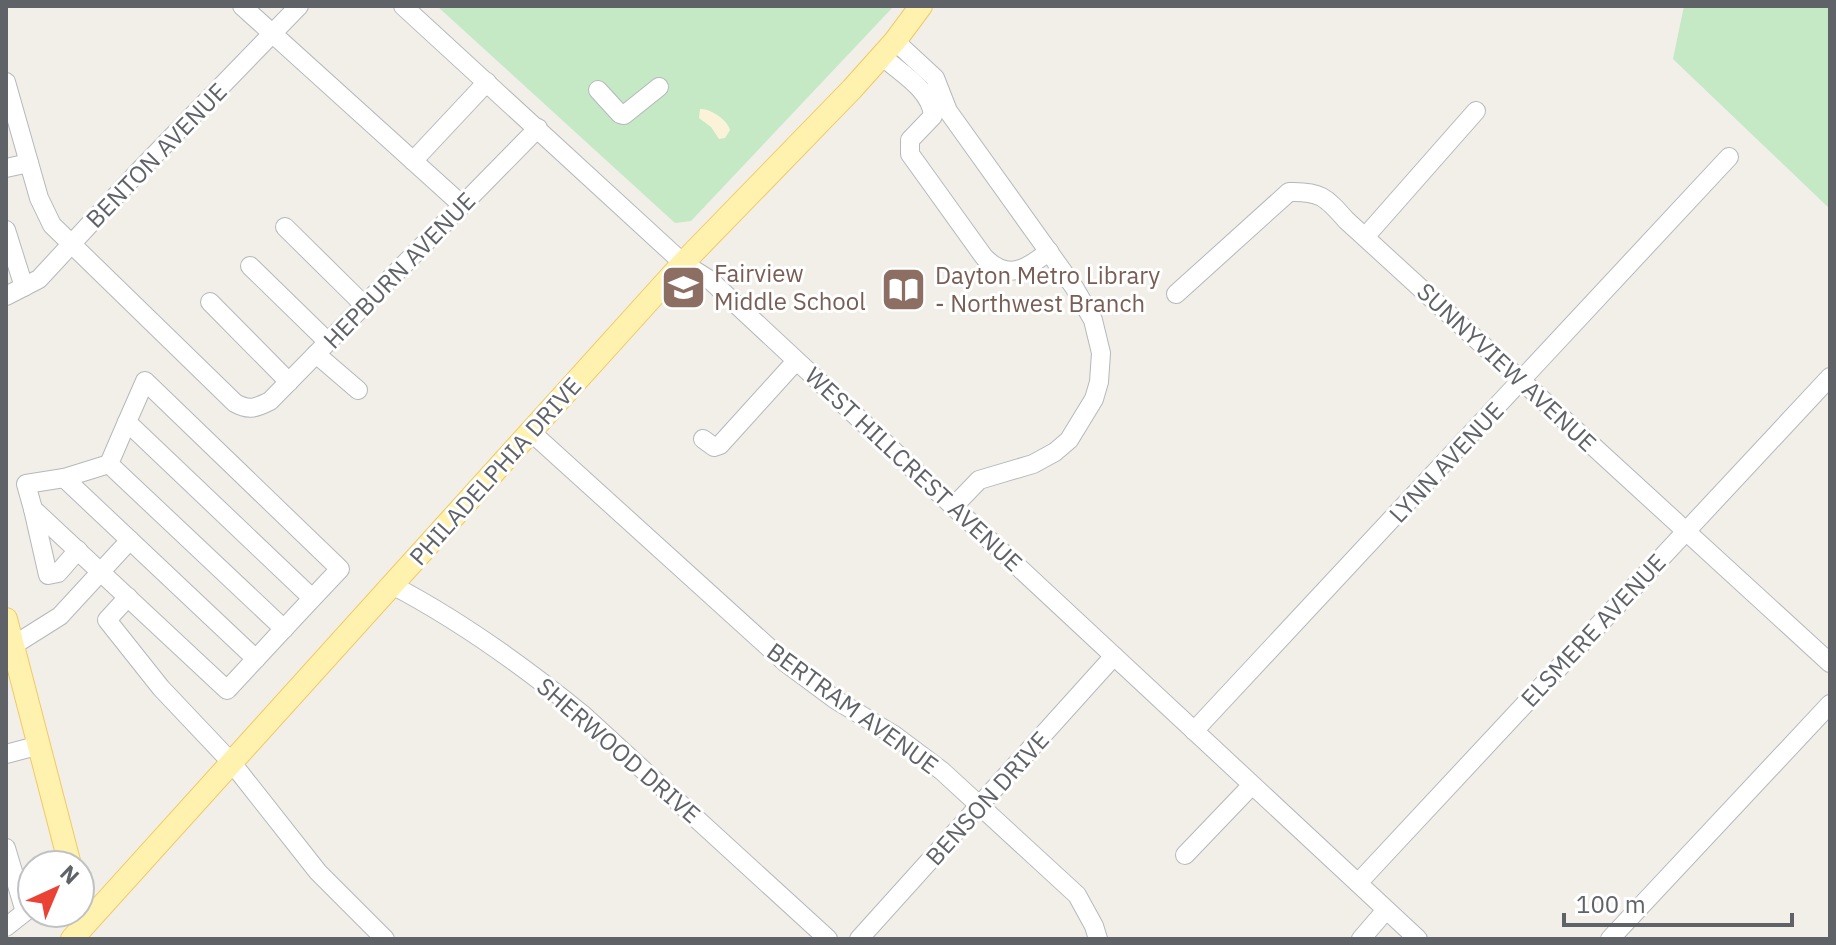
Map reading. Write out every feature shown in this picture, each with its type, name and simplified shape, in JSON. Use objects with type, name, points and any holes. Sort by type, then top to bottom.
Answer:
[{"type":"main road","name":"PHILADELPHIA DRIVE","points":[[96,911],[683,263],[888,49],[921,6]]},
{"type":"main road","points":[[6,619],[10,648],[40,745],[66,849]]},
{"type":"street","points":[[242,6],[462,205]]},
{"type":"street","name":"BENTON AVENUE","points":[[6,296],[39,279],[299,6]]},
{"type":"street","name":"WEST HILLCREST AVENUE","points":[[403,6],[683,263],[710,280],[1418,939]]},
{"type":"street","points":[[888,49],[935,78],[937,103],[933,116],[910,140],[910,154],[984,257],[993,266],[1016,272],[1035,263],[1049,251]]},
{"type":"street","points":[[6,82],[39,198],[52,225],[71,244]]},
{"type":"street","points":[[413,161],[487,82]]},
{"type":"street","points":[[598,90],[624,115],[659,87]]},
{"type":"street","points":[[937,103],[948,111],[1049,251],[1093,320],[1101,353],[1094,399],[1080,426],[1055,452],[1033,464],[979,480],[954,506]]},
{"type":"street","points":[[1365,237],[1476,111]]},
{"type":"street","name":"HEPBURN AVENUE","points":[[71,244],[235,403],[245,409],[257,408],[270,401],[538,128]]},
{"type":"street","name":"LYNN AVENUE","points":[[1194,731],[1729,157]]},
{"type":"street","points":[[6,168],[29,163]]},
{"type":"street","name":"SUNNYVIEW AVENUE","points":[[1176,294],[1289,192],[1308,192],[1326,198],[1830,663]]},
{"type":"street","points":[[285,227],[364,305]]},
{"type":"street","points":[[6,230],[10,254],[24,287]]},
{"type":"street","points":[[250,266],[358,390]]},
{"type":"street","points":[[210,302],[289,382]]},
{"type":"street","points":[[703,439],[714,447],[720,445],[796,361]]},
{"type":"street","name":"ELSMERE AVENUE","points":[[1358,883],[1830,377]]},
{"type":"street","points":[[33,509],[78,550],[227,690],[340,569],[145,381],[109,464],[64,478],[26,484],[48,575],[58,573],[78,550]]},
{"type":"street","points":[[127,422],[312,598]]},
{"type":"street","name":"BERTRAM AVENUE","points":[[531,432],[786,663],[836,700],[913,749],[979,806],[1077,895],[1096,932]]},
{"type":"street","points":[[109,464],[284,629]]},
{"type":"street","points":[[64,478],[256,659]]},
{"type":"street","points":[[10,648],[60,616],[130,540]]},
{"type":"street","name":"SHERWOOD DRIVE","points":[[392,585],[452,618],[582,714],[828,939]]},
{"type":"street","points":[[128,597],[107,620],[161,688],[232,763],[318,872],[385,939]]},
{"type":"street","name":"BENSON DRIVE","points":[[859,939],[1114,656]]},
{"type":"street","points":[[1610,939],[1830,704]]},
{"type":"street","points":[[6,754],[40,745]]},
{"type":"street","points":[[1185,855],[1252,785]]},
{"type":"street","points":[[6,848],[11,884],[25,912],[6,927]]},
{"type":"street","points":[[1361,939],[1386,910]]},
{"type":"green space","points":[[437,6],[894,6],[691,221],[675,223]]},
{"type":"green space","points":[[1684,6],[1830,6],[1830,209],[1673,59]]},
{"type":"sand","points":[[700,109],[726,122],[730,130],[725,138],[719,139],[711,127],[699,118]]},
{"type":"place","name":"Fairview Middle School","points":[[683,287]]},
{"type":"place","name":"Dayton Metro Library - Northwest Branch","points":[[904,289]]}]
